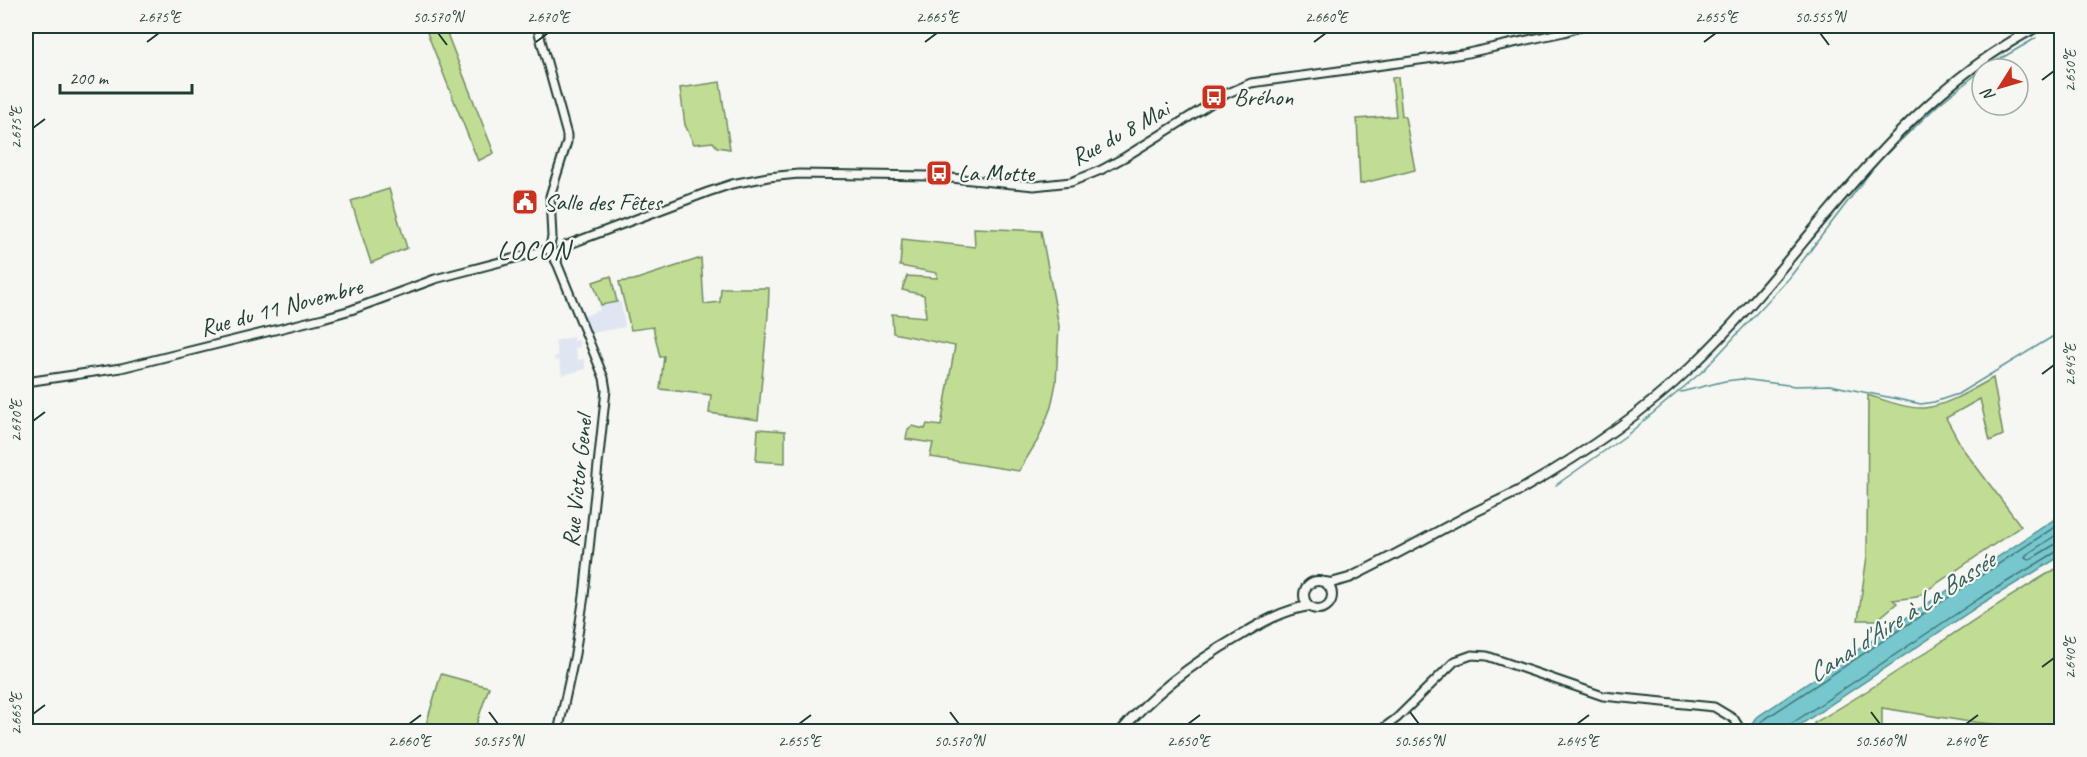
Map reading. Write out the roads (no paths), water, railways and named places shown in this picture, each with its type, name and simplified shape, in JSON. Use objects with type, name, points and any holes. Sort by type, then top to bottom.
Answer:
[{"type":"main road","points":[[537,26],[567,135],[567,142],[550,196],[553,249]]},
{"type":"main road","name":"Rue du 8 Mai","points":[[553,249],[567,246],[708,192],[732,184],[768,177],[799,174],[930,176],[1020,186],[1058,184],[1088,176],[1110,165],[1226,94],[1251,83],[1455,56],[1582,26]]},
{"type":"main road","points":[[1332,595],[1349,578],[1520,490],[1580,454],[1653,401],[1690,368],[1736,319],[1878,153],[1914,116],[1998,50],[2039,26]]},
{"type":"main road","name":"Rue Victor Genel","points":[[553,249],[604,378],[606,390],[584,596],[558,732]]},
{"type":"main road","name":"Rue du 11 Novembre","points":[[26,382],[121,368],[323,318],[435,279],[553,249]]},
{"type":"main road","points":[[1120,732],[1140,708],[1184,671],[1215,650],[1289,610],[1304,595],[1306,588],[1312,582],[1349,578]]},
{"type":"main road","points":[[1289,610],[1309,606],[1316,609],[1324,608],[1330,603],[1332,595],[1325,582]]},
{"type":"main road","points":[[1304,595],[1309,606]]},
{"type":"main road","points":[[1378,732],[1397,718],[1455,661],[1472,655],[1487,656],[1609,697],[1714,707],[1728,715],[1741,729]]},
{"type":"water","points":[[2061,515],[2061,556],[1983,603],[1791,731],[1744,732],[1750,728],[1757,717]]},
{"type":"waterway","points":[[2004,57],[2036,38]]},
{"type":"waterway","points":[[1556,485],[1627,435],[1704,370],[1790,277],[1878,162],[1939,104],[1970,79]]},
{"type":"waterway","points":[[1681,392],[1742,379],[1795,386],[1830,385],[1921,404],[1934,402],[1958,394],[2062,331]]},
{"type":"place","name":"Bréhon","points":[[1214,97]]},
{"type":"place","name":"La Motte","points":[[939,173]]},
{"type":"place","name":"Salle des Fêtes","points":[[525,202]]},
{"type":"district","name":"LOCON","points":[[534,250]]},
{"type":"water label","name":"Canal d'Aire à La Bassée","points":[[1901,617]]}]
